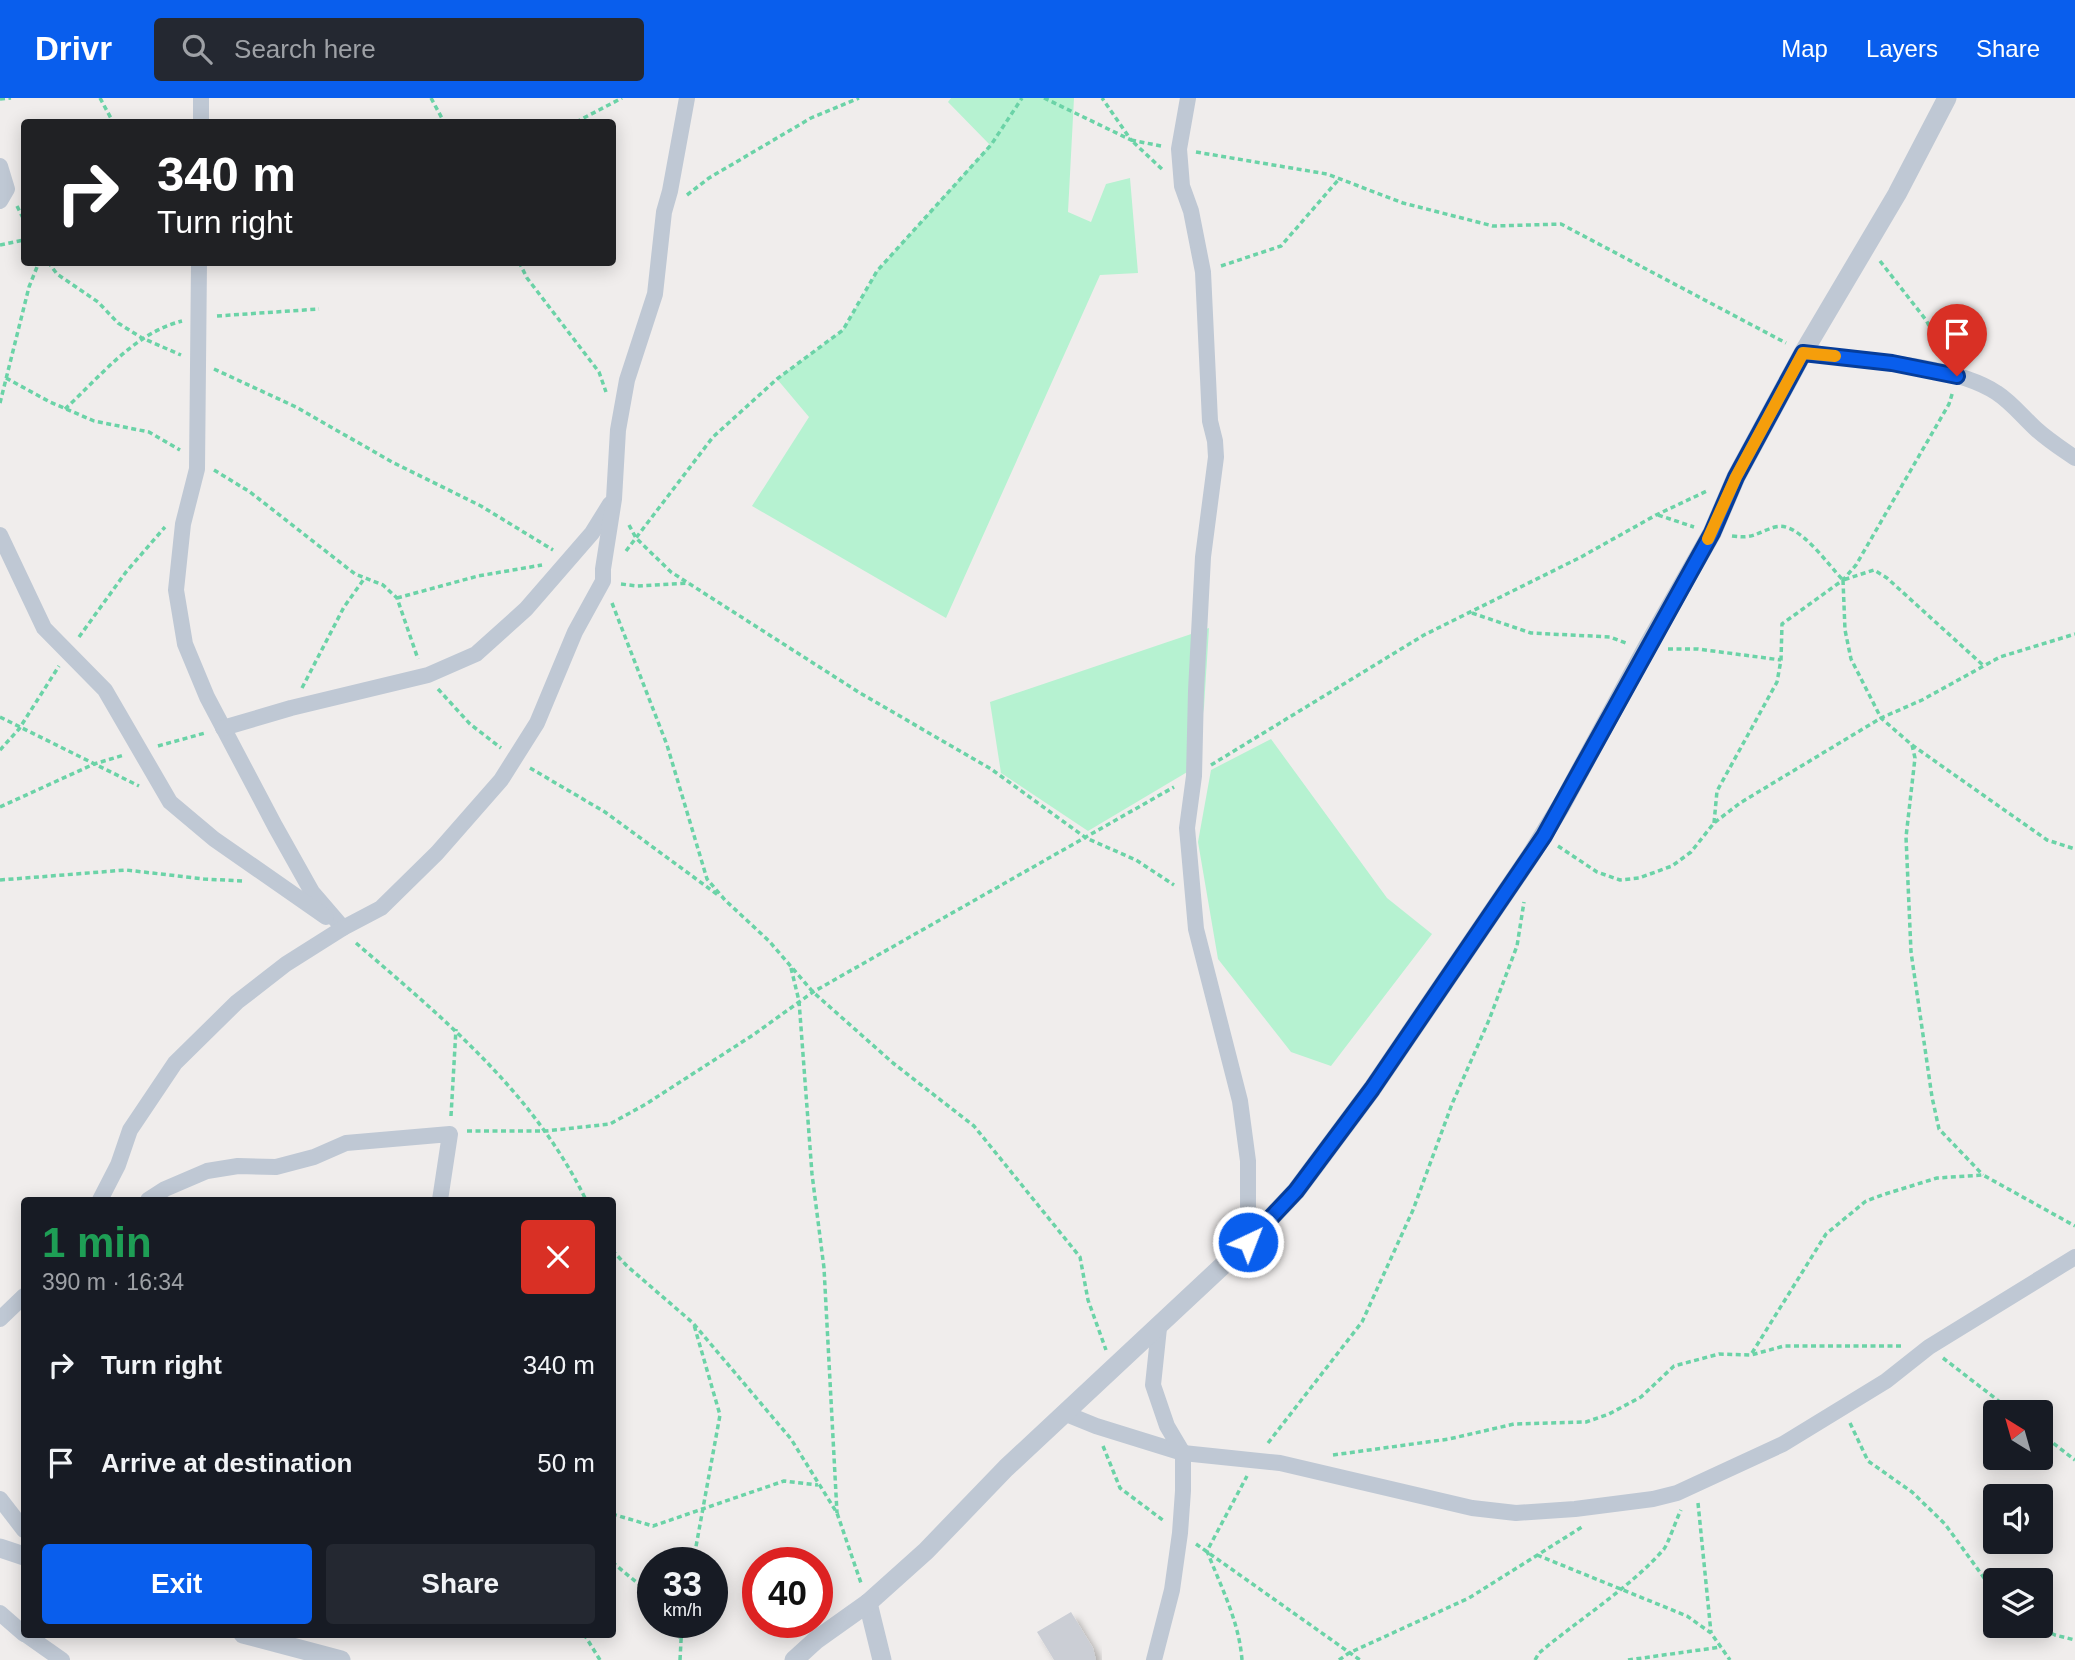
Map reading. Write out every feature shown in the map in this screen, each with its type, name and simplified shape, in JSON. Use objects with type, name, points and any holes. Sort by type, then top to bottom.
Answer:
[{"type":"street","points":[[201,98],[201,119]]},
{"type":"street","points":[[102,1197],[118,1165],[130,1130],[175,1063],[237,1002],[286,964],[343,928],[382,908],[437,853],[501,780],[537,723],[575,632],[603,581],[614,499],[618,430],[627,380],[655,294],[664,212],[687,98]]},
{"type":"street","points":[[1188,98],[1180,149],[1182,186],[1191,211],[1203,272],[1210,421],[1216,457],[1203,557],[1194,776],[1187,828],[1196,929],[1240,1101],[1248,1161],[1248,1242]]},
{"type":"street","points":[[794,1660],[816,1640],[868,1604],[926,1551],[1006,1468],[1112,1367],[1159,1328],[1248,1242],[1296,1191],[1372,1089],[1544,836],[1712,533],[1736,477],[1803,353],[1897,194],[1947,98]]},
{"type":"street","points":[[0,166],[7,189],[0,201]]},
{"type":"street","points":[[199,266],[197,469],[183,524],[176,590],[185,644],[207,697],[312,892],[343,928]]},
{"type":"street","points":[[1803,353],[1892,363],[1957,376],[1981,384],[1996,392],[2039,431],[2075,458]]},
{"type":"street","points":[[223,728],[291,708],[428,675],[476,654],[526,609],[592,533],[614,499]]},
{"type":"street","points":[[0,536],[44,628],[105,690],[170,802],[214,839],[343,928]]},
{"type":"street","points":[[153,1197],[208,1171],[238,1166],[276,1167],[314,1157],[346,1143],[450,1134],[440,1197]]},
{"type":"street","points":[[1064,1413],[1096,1426],[1183,1453],[1280,1463],[1472,1508],[1516,1513],[1653,1499],[1677,1493],[1783,1444],[1886,1381],[1928,1347],[2075,1257]]},
{"type":"street","points":[[0,1319],[21,1299]]},
{"type":"street","points":[[1154,1660],[1172,1590],[1180,1533],[1183,1453],[1167,1426],[1153,1385],[1159,1328]]},
{"type":"street","points":[[0,1499],[21,1526]]},
{"type":"street","points":[[0,1548],[21,1555]]},
{"type":"street","points":[[868,1604],[882,1660]]},
{"type":"street","points":[[0,1613],[21,1631]]},
{"type":"street","points":[[31,1638],[62,1660]]},
{"type":"street","points":[[258,1638],[341,1660]]},
{"type":"path","points":[[0,99],[11,98]]},
{"type":"path","points":[[100,98],[111,119]]},
{"type":"path","points":[[431,98],[442,119]]},
{"type":"path","points":[[582,119],[622,98]]},
{"type":"path","points":[[664,212],[709,178],[811,118],[859,98]]},
{"type":"path","points":[[603,581],[713,437],[777,379],[843,330],[877,271],[991,145],[1022,98]]},
{"type":"path","points":[[1044,98],[1131,140],[1327,174],[1403,203],[1493,226],[1560,224],[1803,353]]},
{"type":"path","points":[[1102,98],[1131,140],[1182,186]]},
{"type":"path","points":[[1203,272],[1281,246],[1339,179]]},
{"type":"path","points":[[0,244],[21,240]]},
{"type":"path","points":[[1714,823],[1717,791],[1777,682],[1782,624],[1843,580],[1860,558],[1949,404],[1957,376],[1926,320],[1866,244]]},
{"type":"path","points":[[0,403],[29,288],[37,266]]},
{"type":"path","points":[[51,266],[57,274],[98,302],[118,323],[142,338],[296,407],[392,462],[481,506],[568,560]]},
{"type":"path","points":[[521,266],[527,278],[599,372],[607,395]]},
{"type":"path","points":[[6,378],[50,402],[94,421],[149,432],[250,492],[355,574],[383,585],[397,598],[416,656],[438,689],[470,724],[514,759],[605,812],[725,900]]},
{"type":"path","points":[[456,1029],[450,1134],[464,1131],[546,1131],[610,1124],[742,1042],[813,992],[1194,776],[1424,635],[1472,613],[1656,515],[1736,477]]},
{"type":"path","points":[[614,499],[636,538],[671,572],[860,693],[991,769],[1086,838],[1136,860],[1193,898]]},
{"type":"path","points":[[0,750],[19,729],[68,652],[126,572],[190,500]]},
{"type":"path","points":[[1656,515],[1712,533],[1748,538],[1778,526],[1798,532],[1843,580],[1845,630],[1851,659],[1881,718],[1912,745],[2047,841],[2075,849]]},
{"type":"path","points":[[397,598],[478,576],[568,560]]},
{"type":"path","points":[[1843,580],[1874,570],[1887,578],[1986,667]]},
{"type":"path","points":[[291,708],[344,607],[364,578]]},
{"type":"path","points":[[603,581],[637,586],[689,583]]},
{"type":"path","points":[[603,581],[667,745],[706,879],[769,941],[813,992],[893,1063],[974,1126],[1080,1257],[1088,1300],[1112,1367]]},
{"type":"path","points":[[1472,613],[1531,633],[1610,637],[1646,649],[1698,649],[1781,660]]},
{"type":"path","points":[[1544,836],[1597,872],[1620,880],[1639,878],[1672,866],[1691,852],[1714,823],[1781,776],[1881,718],[1923,700],[2000,657],[2075,634]]},
{"type":"path","points":[[0,717],[19,729],[170,802]]},
{"type":"path","points":[[0,807],[93,764],[223,728]]},
{"type":"path","points":[[1912,745],[1914,758],[1906,837],[1911,952],[1932,1097],[1940,1129],[1983,1175],[2075,1226]]},
{"type":"path","points":[[0,880],[126,870],[204,879],[277,882]]},
{"type":"path","points":[[1207,1551],[1256,1460],[1362,1322],[1413,1210],[1452,1104],[1489,1020],[1517,946],[1525,894]]},
{"type":"path","points":[[343,928],[352,939],[456,1029],[526,1106],[546,1131],[584,1197]]},
{"type":"path","points":[[791,966],[799,1001],[812,1174],[824,1268],[835,1445],[836,1513]]},
{"type":"path","points":[[1751,1355],[1826,1234],[1866,1202],[1937,1178],[1983,1175]]},
{"type":"path","points":[[616,1254],[694,1323],[791,1439],[836,1513],[868,1604]]},
{"type":"path","points":[[694,1323],[720,1415],[697,1547]]},
{"type":"path","points":[[1332,1456],[1449,1439],[1514,1424],[1586,1422],[1609,1414],[1641,1397],[1674,1366],[1720,1354],[1751,1355],[1784,1346],[1928,1347],[1997,1400]]},
{"type":"path","points":[[1843,1409],[1868,1461],[1912,1492],[1945,1524],[1983,1576]]},
{"type":"path","points":[[1096,1426],[1120,1488],[1360,1660]]},
{"type":"path","points":[[2053,1443],[2075,1460]]},
{"type":"path","points":[[616,1515],[653,1526],[784,1481],[819,1485]]},
{"type":"path","points":[[1535,1660],[1539,1653],[1619,1590],[1666,1547],[1672,1528],[1696,1484]]},
{"type":"path","points":[[1696,1484],[1711,1633]]},
{"type":"path","points":[[1339,1660],[1469,1598],[1588,1523]]},
{"type":"path","points":[[1207,1551],[1235,1618],[1242,1660]]},
{"type":"path","points":[[1537,1555],[1687,1616],[1711,1633],[1730,1660]]},
{"type":"path","points":[[616,1565],[637,1583]]},
{"type":"path","points":[[2053,1634],[2075,1640]]},
{"type":"path","points":[[586,1638],[600,1660]]},
{"type":"path","points":[[680,1660],[681,1640]]},
{"type":"path","points":[[1628,1660],[1721,1647]]},
{"type":"green space","points":[[951,98],[1074,98],[1068,212],[1091,222],[1106,184],[1130,178],[1138,273],[1100,275],[946,618],[752,506],[809,417],[777,379],[843,330],[877,271],[990,145],[948,102]]},
{"type":"green space","points":[[1209,628],[1204,707],[1194,768],[1088,831],[1001,773],[990,702]]},
{"type":"green space","points":[[1271,739],[1387,898],[1432,934],[1331,1066],[1291,1052],[1218,959],[1198,842],[1211,770]]},
{"type":"building","points":[[1071,1612],[1093,1648],[1096,1660],[1054,1660],[1037,1632]]},
{"type":"slow traffic","points":[[1708,539],[1736,477],[1803,353],[1835,356]]},
{"type":"route","points":[[1248,1242],[1296,1191],[1372,1089],[1544,836],[1712,533],[1736,477],[1803,353],[1892,363],[1957,376]]}]
